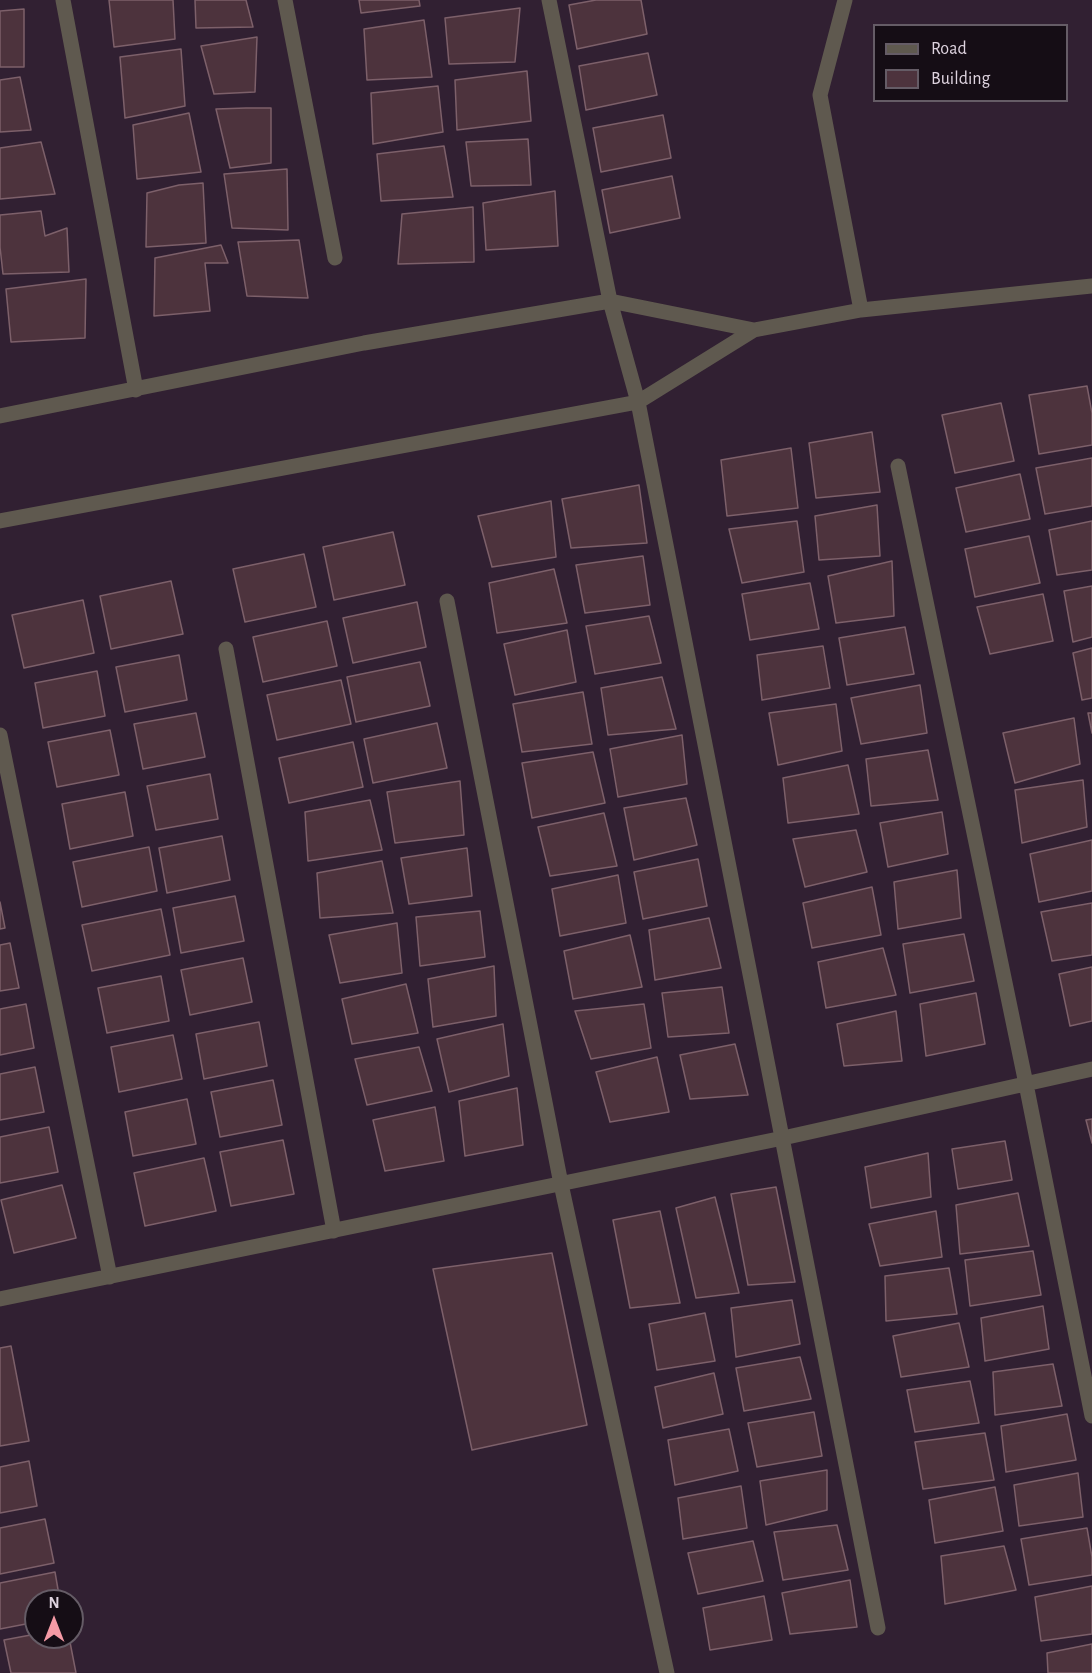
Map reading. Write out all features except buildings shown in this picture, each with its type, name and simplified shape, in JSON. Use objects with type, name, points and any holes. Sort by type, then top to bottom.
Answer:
[{"type":"street","points":[[63,0],[136,390]]},
{"type":"street","points":[[285,0],[335,258]]},
{"type":"street","points":[[549,0],[610,301],[638,402],[878,1628]]},
{"type":"street","points":[[845,0],[820,95],[861,310]]},
{"type":"street","points":[[0,521],[638,402],[754,330],[861,310],[1092,286]]},
{"type":"street","points":[[0,416],[363,343],[610,301],[754,330]]},
{"type":"street","points":[[898,466],[1092,1416]]},
{"type":"street","points":[[447,601],[561,1184],[667,1673]]},
{"type":"street","points":[[226,649],[334,1231]]},
{"type":"street","points":[[0,735],[110,1277]]},
{"type":"street","points":[[0,1299],[783,1138],[1092,1070]]}]
